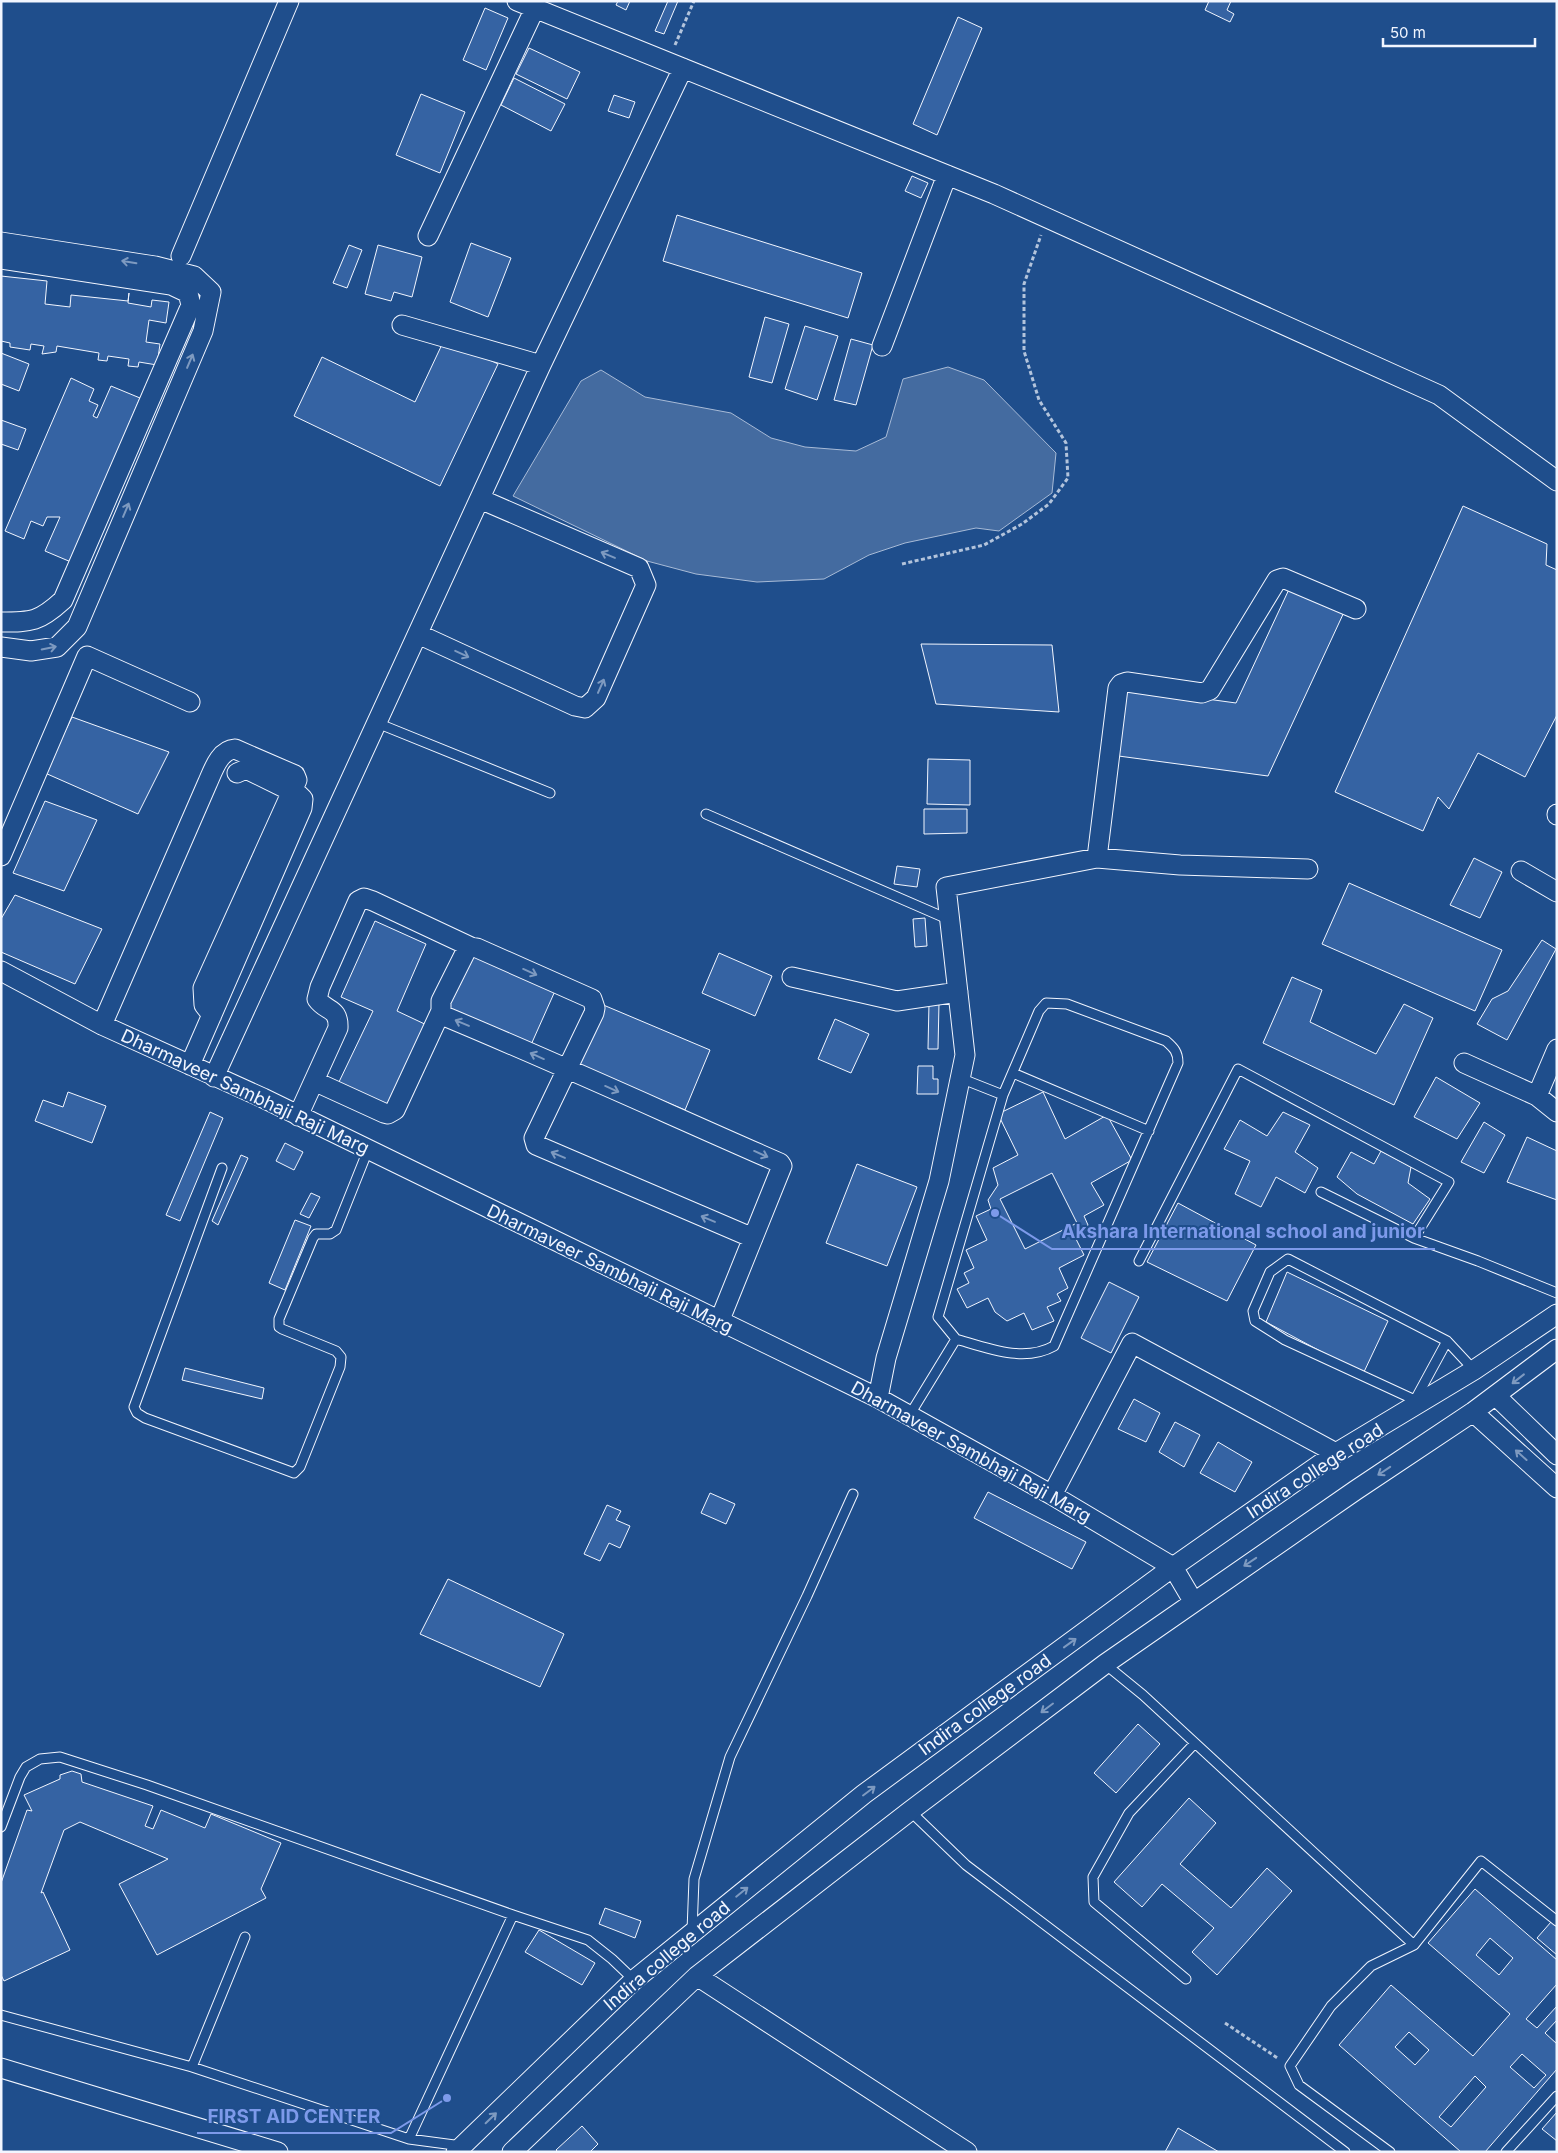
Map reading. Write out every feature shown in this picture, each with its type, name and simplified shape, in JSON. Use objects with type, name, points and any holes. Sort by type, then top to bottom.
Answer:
[{"type":"street","points":[[181,256],[289,1]]},
{"type":"street","points":[[518,1],[947,175],[1439,395],[1557,481]]},
{"type":"street","points":[[428,236],[535,8]]},
{"type":"street","points":[[214,1077],[480,499],[675,65]]},
{"type":"street","points":[[882,346],[947,175]]},
{"type":"street","points":[[1,242],[155,266],[194,276],[211,292],[203,331],[77,627],[57,647],[31,651],[1,647]]},
{"type":"street","points":[[1,259],[171,285],[188,293],[191,305],[63,600],[46,615],[29,622],[1,622]]},
{"type":"street","points":[[402,325],[541,365]]},
{"type":"street","points":[[418,634],[575,706],[585,708],[596,698],[646,585],[644,576],[639,568],[480,499]]},
{"type":"street","points":[[1097,858],[1118,688],[1121,684],[1126,682],[1202,693],[1210,690],[1276,580],[1283,578],[1356,608]]},
{"type":"street","points":[[1,856],[87,656],[190,702]]},
{"type":"street","points":[[102,1025],[207,784],[223,754],[229,749],[235,749],[295,775],[297,780],[203,988],[204,1005],[212,1015],[190,1065]]},
{"type":"street","points":[[237,773],[246,769],[291,791]]},
{"type":"street","points":[[878,1398],[886,1358],[939,1180],[965,1055],[946,887],[1097,858],[1180,865],[1308,870]]},
{"type":"street","points":[[1520,871],[1557,892]]},
{"type":"street","points":[[298,1116],[338,1028],[338,1020],[335,1013],[317,999],[320,987],[358,901],[364,898],[592,1000],[595,1008],[594,1013],[534,1138],[536,1145],[752,1238]]},
{"type":"street","points":[[314,1081],[384,1113],[391,1113],[395,1110],[441,1011],[441,1001],[445,990],[463,954],[471,947]]},
{"type":"street","name":"Dharmaveer Sambhaji Raji Marg","points":[[1,971],[102,1025],[298,1116],[878,1398],[1052,1495],[1173,1567],[1193,1601]]},
{"type":"street","points":[[792,978],[897,1001],[958,992]]},
{"type":"street","points":[[441,1011],[444,1016],[780,1163],[782,1170],[752,1238],[719,1322]]},
{"type":"street","points":[[1537,1096],[1557,1049]]},
{"type":"street","points":[[1464,1063],[1537,1096],[1557,1112]]},
{"type":"street","name":"Indira college road","points":[[459,2149],[634,1980],[864,1794],[1173,1567],[1336,1454],[1474,1370],[1557,1314]]},
{"type":"street","points":[[1052,1495],[1132,1343],[1336,1454]]},
{"type":"street","name":"Indira college road","points":[[515,2151],[697,1976],[910,1811],[1105,1664],[1193,1601],[1473,1412],[1557,1349]]},
{"type":"street","points":[[1496,1396],[1557,1455]]},
{"type":"street","points":[[1473,1412],[1557,1488]]},
{"type":"street","points":[[697,1976],[967,2152]]},
{"type":"street","points":[[1,2068],[278,2152]]},
{"type":"lane","points":[[377,723],[550,793]]},
{"type":"lane","points":[[706,814],[950,920]]},
{"type":"lane","points":[[1046,1003],[1067,1004],[1166,1041],[1174,1047],[1178,1054],[1178,1063],[1054,1346],[1043,1353],[1024,1355],[956,1339],[938,1317],[1003,1095],[1039,1011],[1046,1003]]},
{"type":"lane","points":[[1138,1261],[1238,1069],[1449,1182],[1414,1238]]},
{"type":"lane","points":[[1012,1073],[1149,1131]]},
{"type":"lane","points":[[960,1078],[1003,1095]]},
{"type":"lane","points":[[222,1168],[134,1408],[137,1413],[145,1418],[294,1473],[300,1467],[340,1367],[342,1357],[336,1351],[282,1329],[279,1327],[279,1318],[312,1238],[316,1234],[330,1234],[336,1230],[368,1150]]},
{"type":"lane","points":[[1321,1192],[1414,1238],[1478,1261],[1557,1293]]},
{"type":"lane","points":[[1447,1341],[1415,1400],[1285,1340],[1255,1322],[1253,1311],[1270,1272],[1288,1259],[1447,1341],[1474,1370]]},
{"type":"lane","points":[[909,1416],[956,1339]]},
{"type":"lane","points":[[692,1932],[694,1879],[730,1757],[807,1596],[853,1494]]},
{"type":"lane","points":[[1105,1664],[1143,1695],[1414,1945]]},
{"type":"lane","points":[[1186,1979],[1094,1902],[1093,1877],[1129,1813],[1195,1743]]},
{"type":"lane","points":[[1,1827],[20,1777],[26,1767],[40,1759],[60,1757],[156,1788],[588,1940],[612,1958],[634,1980]]},
{"type":"lane","points":[[910,1811],[966,1865],[1345,2152]]},
{"type":"lane","points":[[1390,2152],[1299,2085],[1290,2066],[1331,2006],[1371,1966],[1414,1945],[1481,1861],[1557,1920]]},
{"type":"lane","points":[[409,2139],[513,1915]]},
{"type":"lane","points":[[192,2067],[245,1937]]},
{"type":"lane","points":[[1,2015],[192,2067],[409,2139],[459,2149]]},
{"type":"lane","points":[[1506,2152],[1557,2096]]},
{"type":"path","points":[[675,65],[694,1]]},
{"type":"path","points":[[902,564],[984,545],[1022,524],[1049,504],[1068,478],[1066,443],[1039,400],[1024,351],[1024,284],[1046,218]]},
{"type":"path","points":[[1226,2022],[1290,2066]]},
{"type":"water","points":[[948,367],[984,380],[1056,453],[1052,493],[999,531],[976,528],[905,543],[869,555],[824,579],[757,582],[696,574],[647,561],[513,496],[581,381],[601,370],[645,397],[731,413],[771,438],[805,447],[856,451],[886,437],[903,379]]},
{"type":"building","points":[[618,1],[630,1],[626,10],[616,5]]},
{"type":"building","points":[[668,1],[678,1],[664,34],[655,31]]},
{"type":"building","points":[[1209,1],[1231,1],[1227,10],[1234,14],[1230,22],[1205,10]]},
{"type":"building","points":[[485,8],[508,18],[486,70],[463,60]]},
{"type":"building","points":[[958,17],[982,28],[937,135],[913,124]]},
{"type":"building","points":[[529,48],[580,72],[567,99],[516,74]]},
{"type":"building","points":[[514,78],[565,104],[551,131],[501,105]]},
{"type":"building","points":[[421,94],[465,112],[440,173],[396,155]]},
{"type":"building","points":[[614,95],[635,102],[629,118],[608,111]]},
{"type":"building","points":[[912,176],[928,183],[921,198],[905,191]]},
{"type":"building","points":[[677,215],[862,273],[848,318],[663,261]]},
{"type":"building","points":[[471,243],[511,258],[488,317],[450,302]]},
{"type":"building","points":[[349,245],[362,250],[347,288],[333,283]]},
{"type":"building","points":[[378,245],[422,257],[412,297],[394,292],[391,301],[365,294]]},
{"type":"building","points":[[1,276],[47,281],[45,304],[70,307],[71,295],[128,301],[129,293],[128,303],[151,307],[152,300],[169,302],[166,323],[149,320],[146,342],[160,344],[157,365],[139,362],[138,367],[128,366],[129,359],[108,356],[107,361],[98,360],[99,353],[57,346],[56,352],[42,354],[44,346],[31,344],[30,350],[10,347],[10,343],[1,341]]},
{"type":"building","points":[[765,317],[789,324],[772,383],[749,377]]},
{"type":"building","points":[[805,326],[838,336],[817,400],[785,389]]},
{"type":"building","points":[[445,338],[498,364],[440,486],[294,416],[322,357],[415,402]]},
{"type":"building","points":[[851,339],[873,345],[856,405],[834,400]]},
{"type":"building","points":[[1,353],[29,364],[19,391],[1,384]]},
{"type":"building","points":[[71,378],[94,389],[89,401],[98,405],[93,416],[97,418],[111,386],[140,398],[71,562],[45,551],[60,517],[47,517],[43,526],[31,521],[24,539],[5,531]]},
{"type":"building","points":[[1,420],[26,429],[18,450],[1,444]]},
{"type":"building","points":[[1463,506],[1547,544],[1546,565],[1557,570],[1557,715],[1525,777],[1478,753],[1449,809],[1438,797],[1423,831],[1335,792]]},
{"type":"building","points":[[1291,585],[1345,610],[1268,776],[1111,755],[1120,687],[1236,703]]},
{"type":"building","points":[[921,644],[1052,645],[1059,712],[936,704]]},
{"type":"building","points":[[72,717],[169,752],[138,814],[45,773]]},
{"type":"building","points":[[928,759],[970,760],[970,805],[927,804]]},
{"type":"building","points":[[45,801],[97,820],[64,891],[13,873]]},
{"type":"building","points":[[924,809],[967,809],[967,833],[924,834]]},
{"type":"building","points":[[1474,858],[1502,872],[1480,918],[1450,905]]},
{"type":"building","points":[[897,866],[920,869],[917,887],[894,884]]},
{"type":"building","points":[[1349,883],[1502,950],[1475,1011],[1322,944]]},
{"type":"building","points":[[15,895],[102,929],[75,984],[1,952],[1,919]]},
{"type":"building","points":[[925,918],[927,946],[915,947],[913,919]]},
{"type":"building","points":[[375,921],[426,944],[397,1011],[431,1027],[390,1109],[338,1084],[373,1011],[341,997]]},
{"type":"building","points":[[1542,940],[1556,949],[1507,1040],[1477,1024],[1492,999],[1508,991]]},
{"type":"building","points":[[472,953],[555,991],[530,1047],[446,1009]]},
{"type":"building","points":[[719,953],[772,976],[755,1016],[702,993]]},
{"type":"building","points":[[1292,977],[1322,990],[1310,1022],[1376,1054],[1404,1004],[1433,1018],[1394,1105],[1263,1043]]},
{"type":"building","points":[[929,1003],[939,1003],[938,1049],[928,1049]]},
{"type":"building","points":[[601,1004],[710,1050],[685,1110],[575,1064]]},
{"type":"building","points":[[835,1019],[869,1034],[851,1073],[818,1059]]},
{"type":"building","points":[[918,1066],[933,1066],[933,1079],[938,1079],[938,1094],[917,1094]]},
{"type":"building","points":[[1436,1077],[1480,1103],[1457,1139],[1414,1117]]},
{"type":"building","points":[[68,1092],[106,1106],[92,1143],[35,1121],[43,1100],[63,1107]]},
{"type":"building","points":[[1043,1092],[1065,1139],[1107,1115],[1132,1160],[1091,1183],[1104,1205],[1084,1216],[1088,1225],[1085,1231],[1075,1237],[1084,1255],[1059,1268],[1068,1288],[1057,1294],[1061,1301],[1047,1307],[1054,1321],[1032,1330],[1024,1313],[1007,1321],[995,1312],[988,1298],[967,1308],[957,1289],[969,1283],[964,1273],[974,1268],[966,1250],[987,1240],[976,1216],[991,1209],[988,1200],[998,1185],[993,1168],[1018,1155],[998,1114]],"holes":[[[1052,1173],[1077,1223],[1025,1249],[1000,1199]]]},
{"type":"building","points":[[210,1112],[223,1118],[180,1221],[166,1215]]},
{"type":"building","points":[[1283,1112],[1310,1125],[1295,1152],[1318,1168],[1305,1193],[1276,1177],[1261,1207],[1235,1194],[1250,1161],[1224,1149],[1240,1120],[1267,1136]]},
{"type":"building","points":[[1484,1122],[1505,1135],[1484,1173],[1461,1162]]},
{"type":"building","points":[[1527,1137],[1557,1151],[1557,1200],[1507,1182]]},
{"type":"building","points":[[285,1143],[303,1152],[294,1170],[276,1161]]},
{"type":"building","points":[[1381,1151],[1411,1167],[1408,1183],[1430,1199],[1413,1224],[1357,1194],[1337,1177],[1351,1152],[1374,1164]]},
{"type":"building","points":[[241,1155],[248,1158],[218,1225],[212,1221]]},
{"type":"building","points":[[857,1164],[917,1187],[887,1266],[826,1243]]},
{"type":"building","points":[[311,1193],[320,1197],[309,1218],[300,1214]]},
{"type":"building","points":[[1178,1203],[1256,1245],[1227,1301],[1147,1262]]},
{"type":"building","points":[[295,1220],[311,1226],[285,1290],[269,1283]]},
{"type":"building","points":[[1287,1272],[1388,1321],[1363,1374],[1266,1322]]},
{"type":"building","points":[[1109,1282],[1139,1297],[1111,1353],[1081,1338]]},
{"type":"building","points":[[185,1368],[264,1388],[262,1399],[182,1380]]},
{"type":"building","points":[[1134,1399],[1160,1413],[1146,1442],[1118,1429]]},
{"type":"building","points":[[1175,1422],[1200,1435],[1184,1467],[1159,1452]]},
{"type":"building","points":[[1218,1442],[1252,1462],[1235,1492],[1200,1473]]},
{"type":"building","points":[[988,1492],[1086,1542],[1072,1569],[974,1518]]},
{"type":"building","points":[[710,1493],[735,1504],[726,1524],[701,1513]]},
{"type":"building","points":[[607,1505],[621,1511],[616,1520],[630,1526],[620,1548],[609,1543],[600,1561],[584,1554]]},
{"type":"building","points":[[448,1579],[564,1634],[540,1687],[420,1634]]},
{"type":"building","points":[[1138,1724],[1160,1744],[1116,1793],[1094,1773]]},
{"type":"building","points":[[72,1771],[81,1774],[82,1782],[153,1806],[145,1826],[153,1829],[161,1810],[205,1828],[211,1814],[281,1843],[261,1889],[266,1898],[157,1955],[119,1884],[168,1859],[80,1822],[64,1830],[41,1893],[43,1892],[70,1950],[4,1981],[1,1975],[1,1883],[27,1810],[32,1811],[24,1795],[60,1779],[60,1775]]},
{"type":"building","points":[[1189,1798],[1216,1823],[1180,1864],[1231,1908],[1267,1868],[1292,1891],[1217,1975],[1192,1952],[1214,1928],[1162,1884],[1142,1907],[1114,1882]]},
{"type":"building","points":[[1475,1889],[1557,1960],[1557,1984],[1526,2019],[1537,2028],[1557,2006],[1557,2020],[1545,2033],[1557,2044],[1557,2069],[1485,2152],[1461,2152],[1339,2045],[1391,1985],[1473,2056],[1510,2014],[1428,1943]],"holes":[[[1490,1938],[1513,1958],[1499,1975],[1476,1955]],[[1409,2032],[1429,2050],[1415,2065],[1395,2047]],[[1522,2054],[1546,2075],[1534,2088],[1510,2067]],[[1475,2076],[1486,2087],[1451,2127],[1439,2117]]]},
{"type":"building","points":[[605,1908],[641,1921],[635,1938],[599,1924]]},
{"type":"building","points":[[1551,1922],[1557,1927],[1557,1955],[1537,1938]]},
{"type":"building","points":[[539,1930],[595,1963],[582,1985],[525,1952]]},
{"type":"building","points":[[1557,2112],[1557,2141],[1542,2129]]},
{"type":"building","points":[[582,2126],[598,2144],[590,2152],[558,2152],[556,2150]]},
{"type":"building","points":[[1178,2128],[1219,2152],[1165,2152]]},
{"type":"place","name":"Akshara International school and junior","points":[[995,1213]]},
{"type":"place","name":"FIRST AID CENTER","points":[[447,2098]]}]
